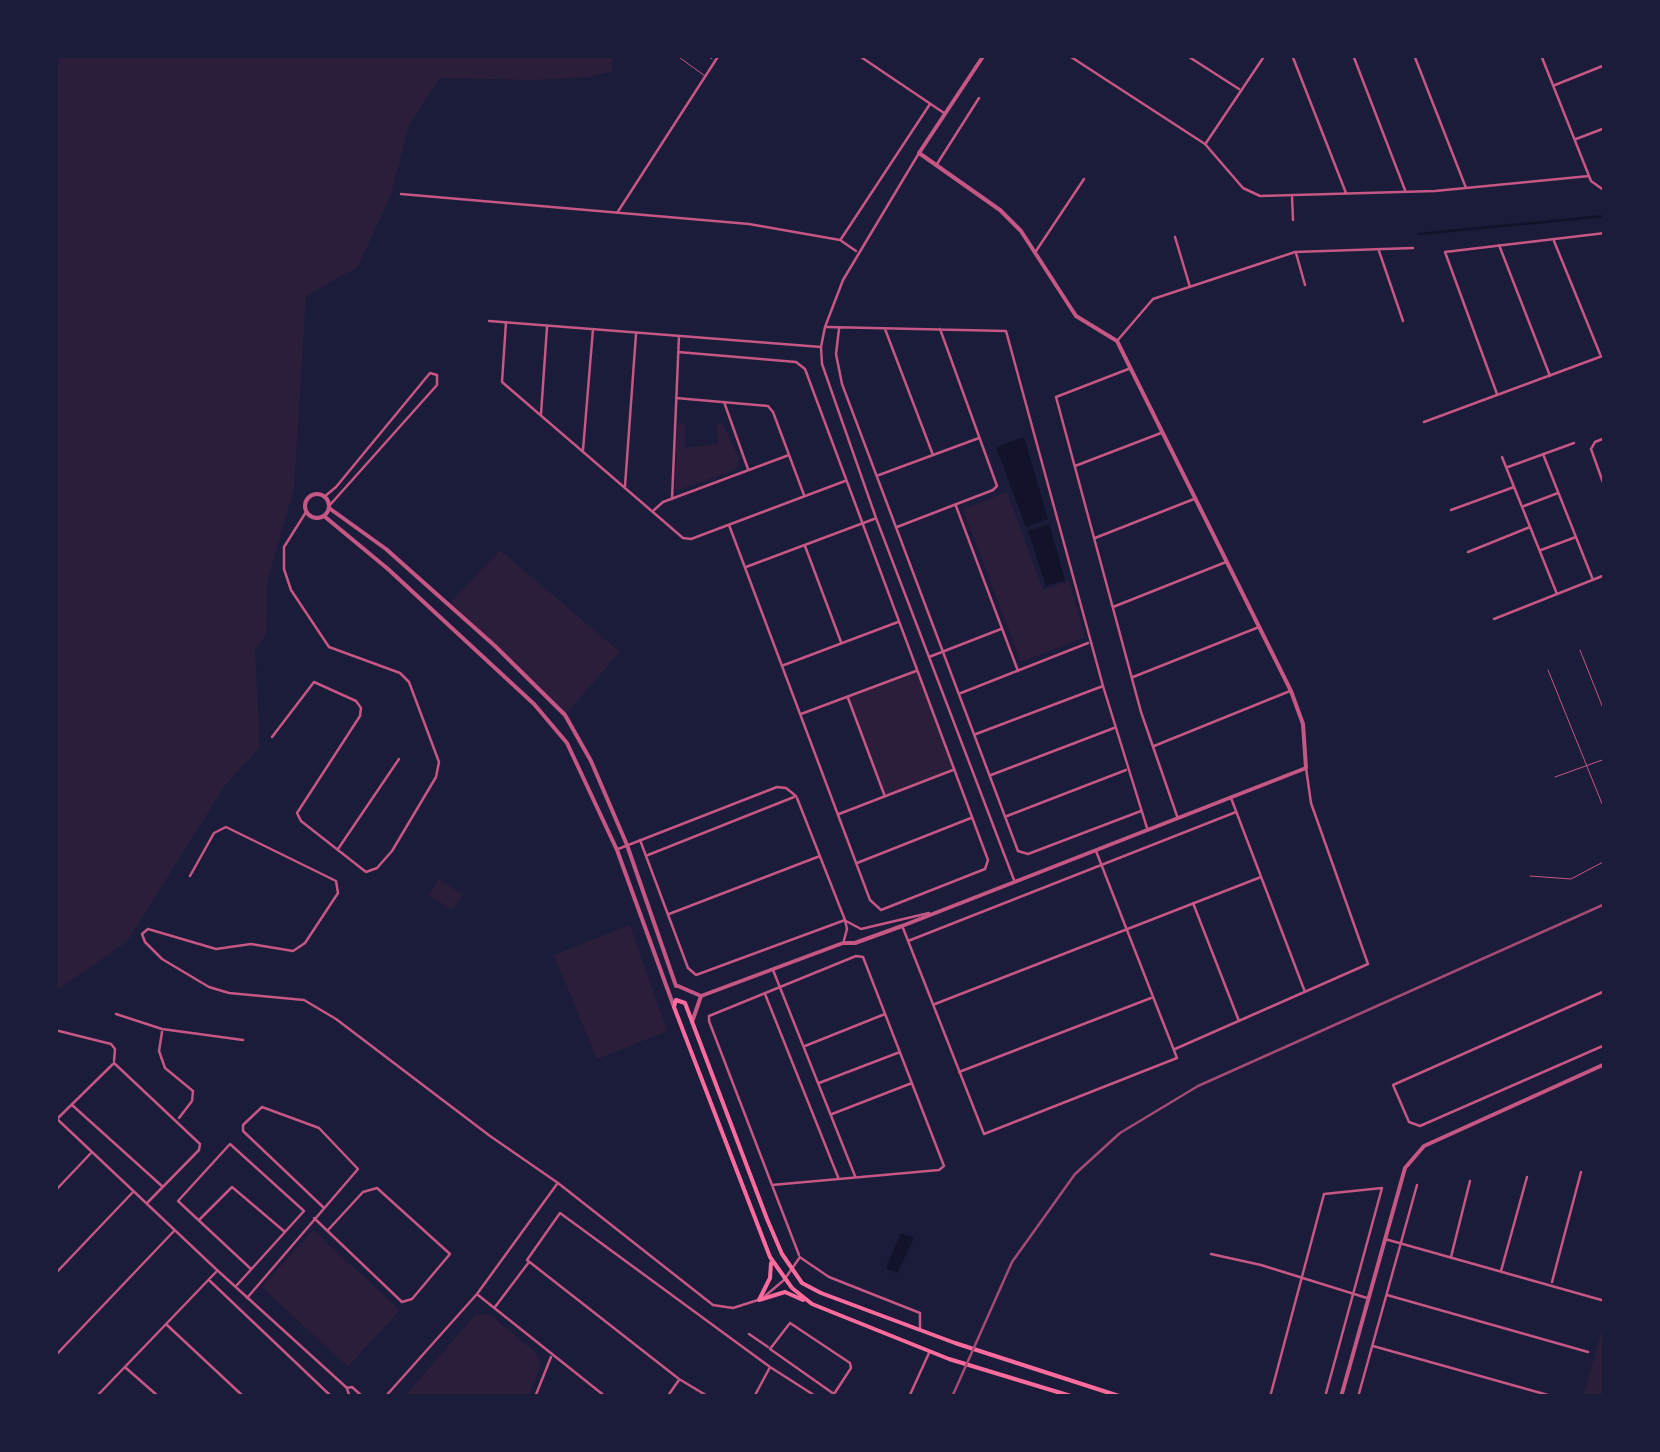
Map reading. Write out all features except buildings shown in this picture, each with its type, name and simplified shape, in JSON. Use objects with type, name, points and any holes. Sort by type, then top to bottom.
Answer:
[{"type":"main road","points":[[812,1304],[784,1280],[770,1257],[674,1007],[676,1000],[682,1000],[758,1196],[792,1270],[802,1283],[956,1343],[1122,1397]]},
{"type":"main road","points":[[758,1300],[772,1272],[770,1257]]},
{"type":"main road","points":[[758,1300],[785,1292],[948,1359],[1074,1397]]},
{"type":"street","points":[[617,213],[719,55]]},
{"type":"street","points":[[858,55],[945,114]]},
{"type":"street","points":[[984,55],[858,252],[825,326],[821,347],[826,378],[876,518],[1015,882]]},
{"type":"street","points":[[1068,55],[1206,144],[1249,192],[1260,196],[1467,189],[1589,176]]},
{"type":"street","points":[[1186,55],[1241,91]]},
{"type":"street","points":[[1206,144],[1265,55]]},
{"type":"street","points":[[1292,55],[1346,194]]},
{"type":"street","points":[[1353,55],[1406,192]]},
{"type":"street","points":[[1414,55],[1467,189]]},
{"type":"street","points":[[1541,55],[1589,176],[1596,187],[1605,191]]},
{"type":"street","points":[[1553,86],[1605,65]]},
{"type":"street","points":[[936,165],[979,98]]},
{"type":"street","points":[[840,240],[930,104]]},
{"type":"street","points":[[1575,140],[1605,128]]},
{"type":"street","points":[[919,153],[1000,210],[1022,231],[1076,316],[1117,341],[1291,691],[1303,724],[1310,802],[1368,964],[1174,1050]]},
{"type":"street","points":[[1035,252],[1084,179]]},
{"type":"street","points":[[401,194],[749,224],[840,240],[858,252]]},
{"type":"street","points":[[1292,196],[1293,220]]},
{"type":"street","points":[[1498,394],[1444,256],[1447,250],[1605,233]]},
{"type":"street","points":[[1175,236],[1190,287]]},
{"type":"street","points":[[1424,422],[1603,356],[1554,240]]},
{"type":"street","points":[[1498,244],[1550,376]]},
{"type":"street","points":[[1117,341],[1154,299],[1295,252],[1413,248]]},
{"type":"street","points":[[1378,249],[1403,320]]},
{"type":"street","points":[[1295,252],[1305,285]]},
{"type":"street","points":[[489,321],[821,347]]},
{"type":"street","points":[[506,322],[504,384],[683,538],[691,539],[846,480]]},
{"type":"street","points":[[541,416],[547,326]]},
{"type":"street","points":[[825,326],[1006,331],[1103,686],[1148,829]]},
{"type":"street","points":[[839,328],[836,354],[842,384],[1016,846],[1023,854],[1141,811]]},
{"type":"street","points":[[884,328],[933,455]]},
{"type":"street","points":[[897,527],[994,490],[997,480],[940,328]]},
{"type":"street","points":[[583,451],[593,330]]},
{"type":"street","points":[[625,487],[636,333]]},
{"type":"street","points":[[672,499],[678,336]]},
{"type":"street","points":[[678,352],[796,362],[805,369],[988,865],[881,910],[870,900],[729,524]]},
{"type":"street","points":[[1132,368],[1056,397],[1131,678],[1177,817]]},
{"type":"street","points":[[324,496],[336,487],[430,373],[438,375],[438,385],[324,516]]},
{"type":"street","points":[[676,398],[768,406],[805,496]]},
{"type":"street","points":[[724,402],[748,470]]},
{"type":"street","points":[[1074,466],[1164,432]]},
{"type":"street","points":[[878,476],[981,437]]},
{"type":"street","points":[[1605,438],[1592,445],[1605,488]]},
{"type":"street","points":[[1507,468],[1574,443]]},
{"type":"street","points":[[1543,454],[1593,580]]},
{"type":"street","points":[[652,511],[672,499],[790,455]]},
{"type":"street","points":[[1502,456],[1557,594]]},
{"type":"street","points":[[1451,510],[1514,487]]},
{"type":"street","points":[[1522,507],[1559,493]]},
{"type":"street","points":[[324,496],[316,494],[309,498],[306,512],[312,518],[324,516],[388,569],[554,726],[580,766],[616,850],[674,1007]]},
{"type":"street","points":[[324,496],[329,507],[399,560],[565,715],[591,761],[627,846],[676,986]]},
{"type":"street","points":[[1094,539],[1196,498]]},
{"type":"street","points":[[956,504],[1018,671]]},
{"type":"street","points":[[272,737],[314,682],[356,701],[361,708],[360,716],[297,813],[301,821],[370,873],[392,851],[436,778],[439,762],[409,682],[400,672],[329,647],[291,590],[284,570],[284,547],[306,512]]},
{"type":"street","points":[[745,568],[876,518]]},
{"type":"street","points":[[1468,552],[1530,528]]},
{"type":"street","points":[[1540,551],[1576,537]]},
{"type":"street","points":[[805,545],[842,643]]},
{"type":"street","points":[[1112,608],[1227,562]]},
{"type":"street","points":[[1494,619],[1605,575]]},
{"type":"street","points":[[782,666],[899,621]]},
{"type":"street","points":[[1131,678],[1259,626]]},
{"type":"street","points":[[928,658],[1002,628]]},
{"type":"street","points":[[959,694],[1091,642]]},
{"type":"street","points":[[800,714],[918,670]]},
{"type":"street","points":[[974,735],[1103,686]]},
{"type":"street","points":[[1152,747],[1291,691]]},
{"type":"street","points":[[848,697],[885,796]]},
{"type":"street","points":[[990,776],[1116,728]]},
{"type":"street","points":[[337,850],[399,759]]},
{"type":"street","points":[[666,989],[676,986],[701,996],[843,944],[856,943],[1306,768]]},
{"type":"street","points":[[837,814],[954,769]]},
{"type":"street","points":[[1005,816],[1127,770]]},
{"type":"street","points":[[616,850],[777,786],[786,788],[796,796],[845,920],[843,944]]},
{"type":"street","points":[[646,856],[796,796]]},
{"type":"street","points":[[1230,797],[1306,992]]},
{"type":"street","points":[[908,941],[1236,812]]},
{"type":"street","points":[[856,863],[972,818]]},
{"type":"street","points":[[190,876],[214,832],[226,828],[336,880],[336,898],[305,942],[293,951],[251,944],[216,949],[181,941],[152,928],[142,934],[162,959],[209,986],[230,993],[304,1000],[336,1019],[558,1183],[713,1305],[734,1308],[758,1300],[784,1280],[800,1257]]},
{"type":"street","points":[[640,840],[688,968],[696,975],[845,920]]},
{"type":"street","points":[[902,926],[984,1134],[1177,1058],[1095,849]]},
{"type":"street","points":[[668,914],[820,856]]},
{"type":"street","points":[[933,1005],[1261,877]]},
{"type":"street","points":[[1193,903],[1239,1023]]},
{"type":"street","points":[[845,920],[853,926],[869,928],[932,912]]},
{"type":"street","points":[[772,1185],[940,1170],[944,1166],[862,957],[856,956],[708,1016],[772,1185],[800,1257],[829,1278],[920,1313],[920,1330]]},
{"type":"street","points":[[772,970],[855,1177]]},
{"type":"street","points":[[1605,991],[1393,1085],[1414,1126],[1420,1126],[1605,1044]]},
{"type":"street","points":[[764,993],[839,1179]]},
{"type":"street","points":[[692,1025],[701,996]]},
{"type":"street","points":[[960,1072],[1153,997]]},
{"type":"street","points":[[116,1014],[162,1029],[243,1040]]},
{"type":"street","points":[[803,1046],[885,1014]]},
{"type":"street","points":[[162,1029],[159,1051],[165,1068],[194,1091],[192,1101],[178,1120]]},
{"type":"street","points":[[55,1030],[111,1044],[116,1054],[114,1063],[56,1118],[347,1388],[350,1397]]},
{"type":"street","points":[[818,1083],[900,1052]]},
{"type":"street","points":[[114,1063],[198,1138],[200,1147],[146,1204]]},
{"type":"street","points":[[1341,1397],[1405,1168],[1424,1146],[1605,1064]]},
{"type":"street","points":[[830,1114],[912,1083]]},
{"type":"street","points":[[72,1105],[163,1187]]},
{"type":"street","points":[[248,1298],[357,1172],[357,1167],[319,1128],[262,1106],[243,1126],[243,1131],[323,1207]]},
{"type":"street","points":[[235,1287],[304,1209],[232,1144],[178,1199],[251,1268]]},
{"type":"street","points":[[55,1192],[92,1152]]},
{"type":"street","points":[[1552,1286],[1581,1172]]},
{"type":"street","points":[[1500,1271],[1527,1177]]},
{"type":"street","points":[[1451,1257],[1470,1181]]},
{"type":"street","points":[[385,1397],[477,1294],[558,1183]]},
{"type":"street","points":[[1360,1396],[1417,1185]]},
{"type":"street","points":[[199,1221],[232,1187],[286,1233]]},
{"type":"street","points":[[314,1218],[402,1302],[412,1299],[450,1254],[448,1248],[377,1188],[363,1192],[328,1230]]},
{"type":"street","points":[[1270,1397],[1324,1194],[1382,1188],[1324,1397]]},
{"type":"street","points":[[55,1274],[133,1192]]},
{"type":"street","points":[[494,1308],[560,1213],[770,1368],[817,1397]]},
{"type":"street","points":[[55,1356],[174,1231]]},
{"type":"street","points":[[1384,1238],[1604,1300],[1605,1292]]},
{"type":"street","points":[[1211,1254],[1367,1298]]},
{"type":"street","points":[[528,1260],[680,1379],[709,1397]]},
{"type":"street","points":[[96,1397],[217,1270]]},
{"type":"street","points":[[208,1279],[332,1397]]},
{"type":"street","points":[[477,1294],[606,1397]]},
{"type":"street","points":[[1386,1295],[1588,1352]]},
{"type":"street","points":[[749,1334],[833,1395],[850,1368],[850,1363],[790,1322],[770,1349]]},
{"type":"street","points":[[166,1324],[244,1397]]},
{"type":"street","points":[[1372,1346],[1555,1397]]},
{"type":"street","points":[[909,1397],[930,1351]]},
{"type":"street","points":[[535,1397],[552,1356]]},
{"type":"street","points":[[125,1366],[159,1397]]},
{"type":"street","points":[[754,1397],[770,1368]]},
{"type":"street","points":[[667,1397],[680,1379]]},
{"type":"street","points":[[347,1388],[352,1387],[363,1397]]},
{"type":"lane","points":[[676,55],[705,76]]},
{"type":"lane","points":[[706,55],[714,62]]},
{"type":"lane","points":[[1580,650],[1605,713]]},
{"type":"lane","points":[[1548,670],[1605,811]]},
{"type":"lane","points":[[1555,777],[1605,759]]},
{"type":"lane","points":[[1530,876],[1571,879],[1605,861]]},
{"type":"shaded area","points":[[55,55],[613,55],[612,71],[589,77],[440,78],[409,125],[391,194],[358,267],[306,296],[294,489],[268,578],[266,636],[255,649],[260,747],[224,787],[127,942],[55,991]]},
{"type":"shaded area","points":[[723,423],[739,459],[736,470],[675,491],[677,425],[685,424],[685,448],[718,444],[717,424]]},
{"type":"shaded area","points":[[1024,437],[1048,519],[1026,527],[996,447]]},
{"type":"shaded area","points":[[1007,492],[1043,590],[1069,581],[1085,637],[1021,662],[963,509]]},
{"type":"shaded area","points":[[1049,524],[1065,580],[1046,586],[1028,531]]},
{"type":"shaded area","points":[[500,550],[620,652],[565,715],[450,603]]},
{"type":"shaded area","points":[[918,670],[954,769],[885,796],[848,697]]},
{"type":"shaded area","points":[[439,879],[463,895],[452,910],[429,895]]},
{"type":"shaded area","points":[[630,925],[667,1031],[597,1059],[554,955]]},
{"type":"shaded area","points":[[313,1230],[400,1310],[348,1367],[262,1287]]},
{"type":"shaded area","points":[[901,1233],[914,1238],[897,1273],[886,1268]]},
{"type":"shaded area","points":[[476,1314],[491,1315],[535,1352],[541,1365],[528,1397],[404,1397]]},
{"type":"shaded area","points":[[1605,1319],[1605,1397],[1583,1397]]},
{"type":"waterway","points":[[1419,234],[1605,216]]},
{"type":"railway","points":[[952,1397],[1012,1262],[1075,1174],[1120,1133],[1198,1086],[1605,904]]}]
